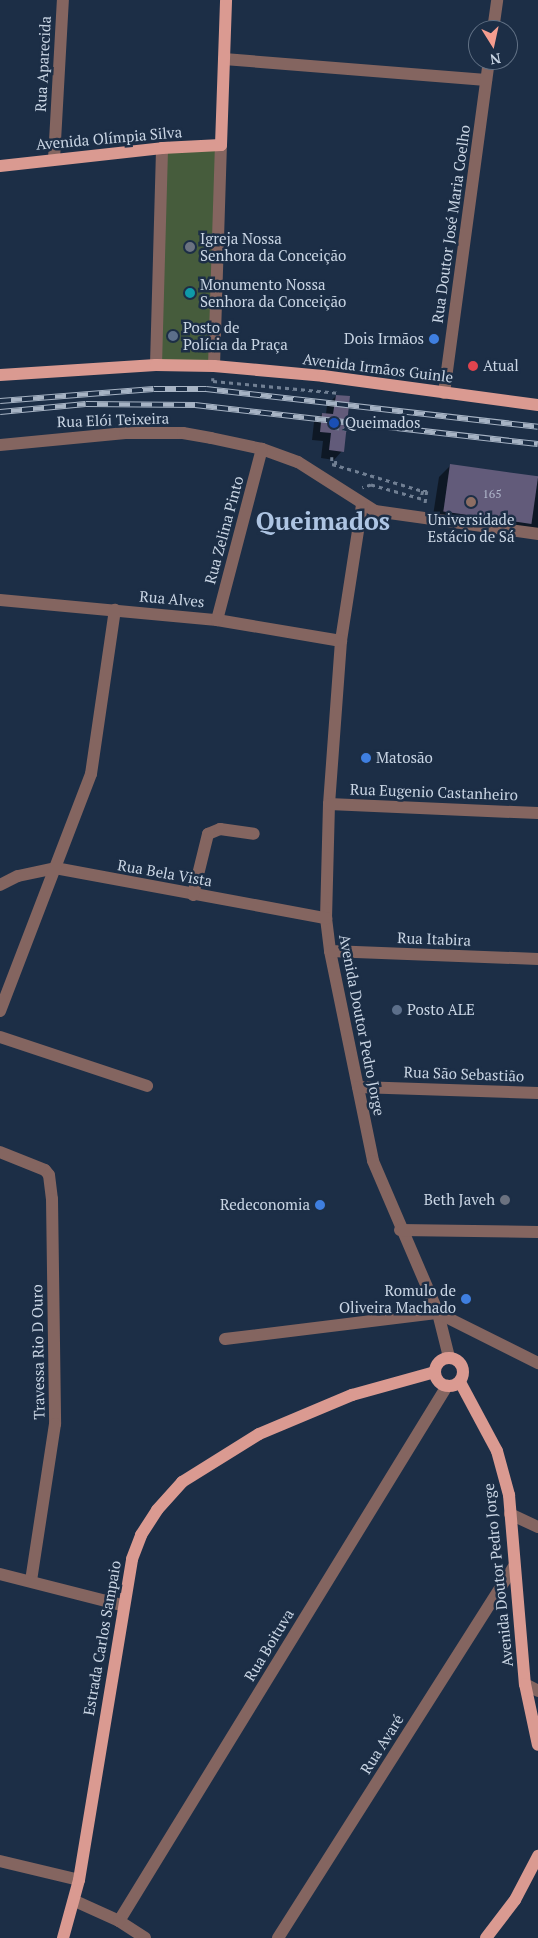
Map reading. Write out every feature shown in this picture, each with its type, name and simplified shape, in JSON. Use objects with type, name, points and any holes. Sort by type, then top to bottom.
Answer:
[{"type":"main road","points":[[221,146],[226,0]]},
{"type":"main road","name":"Avenida Olímpia Silva","points":[[0,166],[162,148],[221,146]]},
{"type":"main road","name":"Avenida Irmãos Guinle","points":[[0,375],[156,365],[214,366],[323,376],[538,405]]},
{"type":"main road","points":[[449,1357],[439,1362],[435,1372],[438,1382],[447,1386],[460,1382]]},
{"type":"main road","name":"Avenida Doutor Pedro Jorge","points":[[449,1357],[463,1366],[460,1382],[497,1451],[509,1495],[513,1567],[525,1684],[538,1745]]},
{"type":"main road","name":"Estrada Carlos Sampaio","points":[[64,1938],[79,1880],[122,1605],[132,1559],[141,1535],[157,1510],[182,1482],[218,1457],[295,1418],[352,1395],[435,1372]]},
{"type":"main road","points":[[486,1938],[515,1900],[538,1856]]},
{"type":"street","name":"Rua Aparecida","points":[[54,159],[63,0]]},
{"type":"street","points":[[494,20],[497,0]]},
{"type":"street","points":[[224,59],[486,80]]},
{"type":"street","name":"Rua Doutor José Maria Coelho","points":[[444,393],[488,70]]},
{"type":"street","points":[[214,366],[221,146]]},
{"type":"street","points":[[156,365],[162,148]]},
{"type":"street","name":"Rua Elói Teixeira","points":[[0,445],[86,435],[150,432],[211,438],[262,449],[311,469],[362,505],[407,517],[538,534]]},
{"type":"street","name":"Rua Zelina Pinto","points":[[217,620],[262,449]]},
{"type":"street","name":"Avenida Doutor Pedro Jorge","points":[[362,505],[341,641],[329,804],[326,918],[330,951],[373,1161],[400,1230],[438,1313],[449,1357]]},
{"type":"street","name":"Rua Alves","points":[[0,600],[217,620],[341,641]]},
{"type":"street","points":[[0,1011],[86,792],[95,758],[115,610]]},
{"type":"street","name":"Rua Eugenio Castanheiro","points":[[329,804],[538,813]]},
{"type":"street","points":[[193,895],[208,834],[220,829],[254,834]]},
{"type":"street","name":"Rua Bela Vista","points":[[0,885],[18,876],[55,868],[193,895],[326,918]]},
{"type":"street","name":"Rua Itabira","points":[[330,951],[538,959]]},
{"type":"street","points":[[0,1037],[147,1086]]},
{"type":"street","name":"Rua São Sebastião","points":[[358,1087],[538,1093]]},
{"type":"street","name":"Travessa Rio D Ouro","points":[[0,1152],[45,1170],[49,1175],[52,1199],[55,1424],[31,1581]]},
{"type":"street","points":[[400,1230],[538,1232]]},
{"type":"street","points":[[225,1339],[438,1313],[538,1363]]},
{"type":"street","name":"Rua Boituva","points":[[119,1921],[447,1386]]},
{"type":"street","points":[[510,1514],[538,1527]]},
{"type":"street","name":"Rua Avaré","points":[[278,1938],[513,1567]]},
{"type":"street","points":[[0,1574],[122,1605]]},
{"type":"street","points":[[525,1684],[538,1691]]},
{"type":"street","points":[[0,1861],[79,1880]]},
{"type":"street","points":[[75,1901],[119,1921],[145,1938]]},
{"type":"path","points":[[213,381],[339,393],[343,396]]},
{"type":"path","points":[[337,428],[354,430]]},
{"type":"path","points":[[334,457],[332,464],[427,491],[424,500],[426,501]]},
{"type":"path","points":[[371,484],[421,499],[423,491]]},
{"type":"green space","points":[[162,143],[221,145],[213,366],[154,364]]},
{"type":"building","name":"Queimados","points":[[336,395],[350,396],[344,452],[329,450],[331,433],[320,432],[322,413],[333,414]]},
{"type":"building","points":[[450,464],[538,476],[531,524],[443,512]]},
{"type":"railway","points":[[0,401],[154,389],[206,389],[538,427]]},
{"type":"railway","points":[[0,412],[86,404],[195,405],[538,444]]},
{"type":"place","name":"Igreja Nossa Senhora da Conceição","points":[[190,247]]},
{"type":"place","name":"Monumento Nossa Senhora da Conceição","points":[[190,293]]},
{"type":"place","name":"Posto de Polícia da Praça","points":[[173,336]]},
{"type":"place","name":"Dois Irmãos","points":[[434,339]]},
{"type":"place","name":"Atual","points":[[473,366]]},
{"type":"place","name":"Queimados","points":[[334,423]]},
{"type":"place","name":"Universidade Estácio de Sá","points":[[471,502]]},
{"type":"place","name":"Matosão","points":[[366,758]]},
{"type":"place","name":"Posto ALE","points":[[397,1010]]},
{"type":"place","name":"Beth Javeh","points":[[505,1200]]},
{"type":"place","name":"Redeconomia","points":[[320,1205]]},
{"type":"place","name":"Romulo de Oliveira Machado","points":[[466,1299]]},
{"type":"district","name":"Queimados","points":[[323,521]]}]
